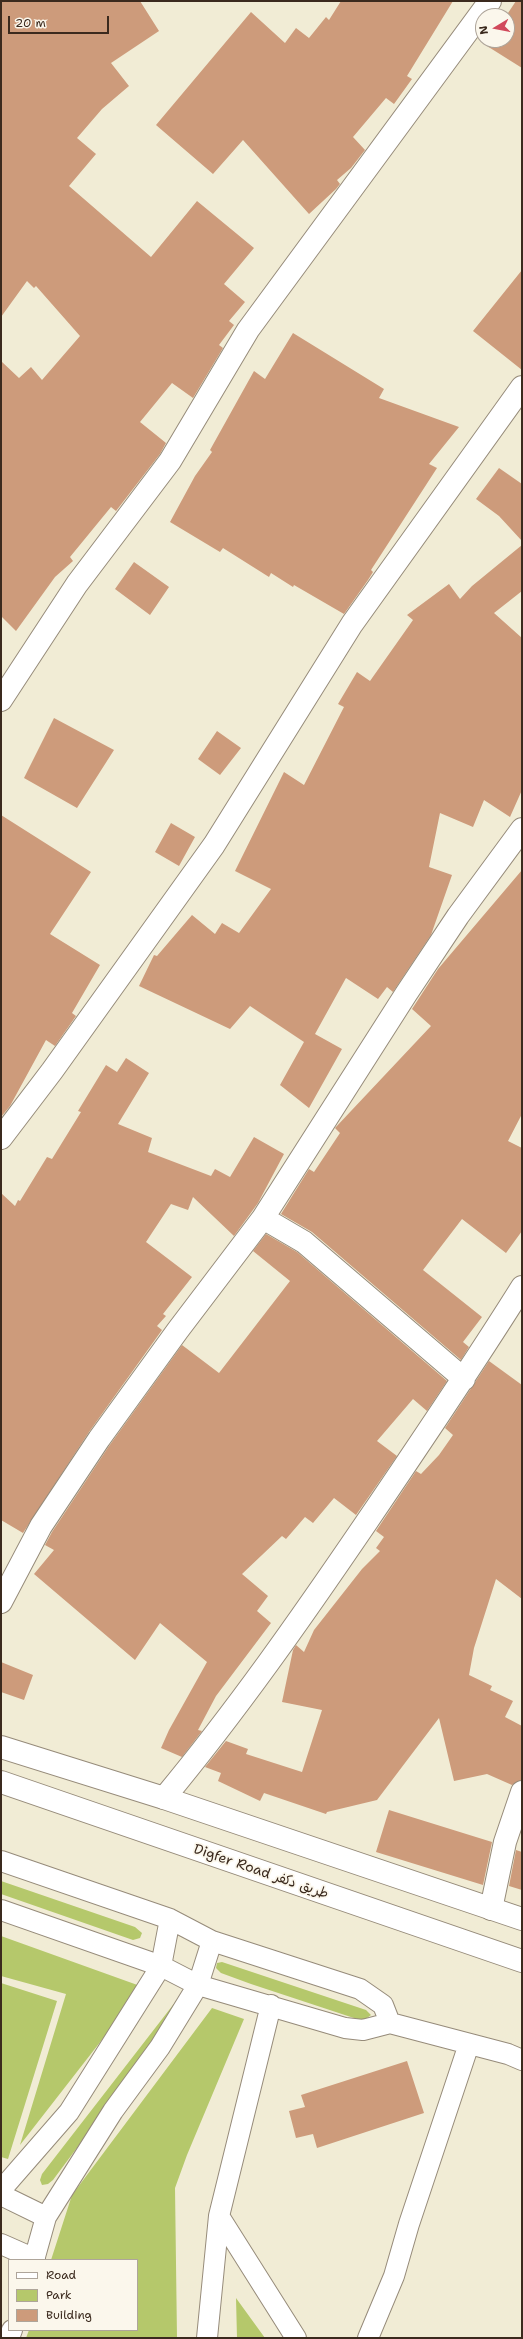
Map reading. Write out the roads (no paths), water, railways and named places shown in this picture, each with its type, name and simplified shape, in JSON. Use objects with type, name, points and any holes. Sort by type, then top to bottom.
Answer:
[{"type":"street","points":[[1,700],[77,584],[170,461],[248,330],[490,1]]},
{"type":"street","points":[[1,1138],[52,1071],[214,845],[352,624],[522,386]]},
{"type":"street","points":[[1,1602],[41,1526],[99,1439],[178,1330],[263,1218],[406,994],[458,916],[522,829]]},
{"type":"street","points":[[263,1218],[304,1242],[464,1379]]},
{"type":"street","points":[[164,1798],[217,1735],[296,1627],[464,1379],[522,1287]]},
{"type":"street","points":[[1,1747],[164,1798],[522,1919]]},
{"type":"street","name":"Digfer Road طريق دكفر","points":[[1,1782],[522,1961]]},
{"type":"street","points":[[491,1909],[505,1842],[522,1792]]},
{"type":"lane","points":[[1,1860],[170,1919],[212,1941],[360,1989],[383,2005],[390,2023]]},
{"type":"lane","points":[[1,1910],[161,1966],[198,1985],[271,2005],[345,2028],[363,2030],[390,2023],[522,2060]]},
{"type":"lane","points":[[1,2190],[69,2112],[161,1966],[170,1919]]},
{"type":"lane","points":[[1,2244],[35,2259],[46,2217],[113,2111],[160,2047],[198,1985],[212,1941]]},
{"type":"lane","points":[[207,2338],[219,2216],[271,2005]]},
{"type":"lane","points":[[368,2338],[373,2321],[394,2276],[408,2224],[469,2044]]},
{"type":"lane","points":[[1,2195],[46,2217]]},
{"type":"lane","points":[[219,2216],[296,2338]]}]
